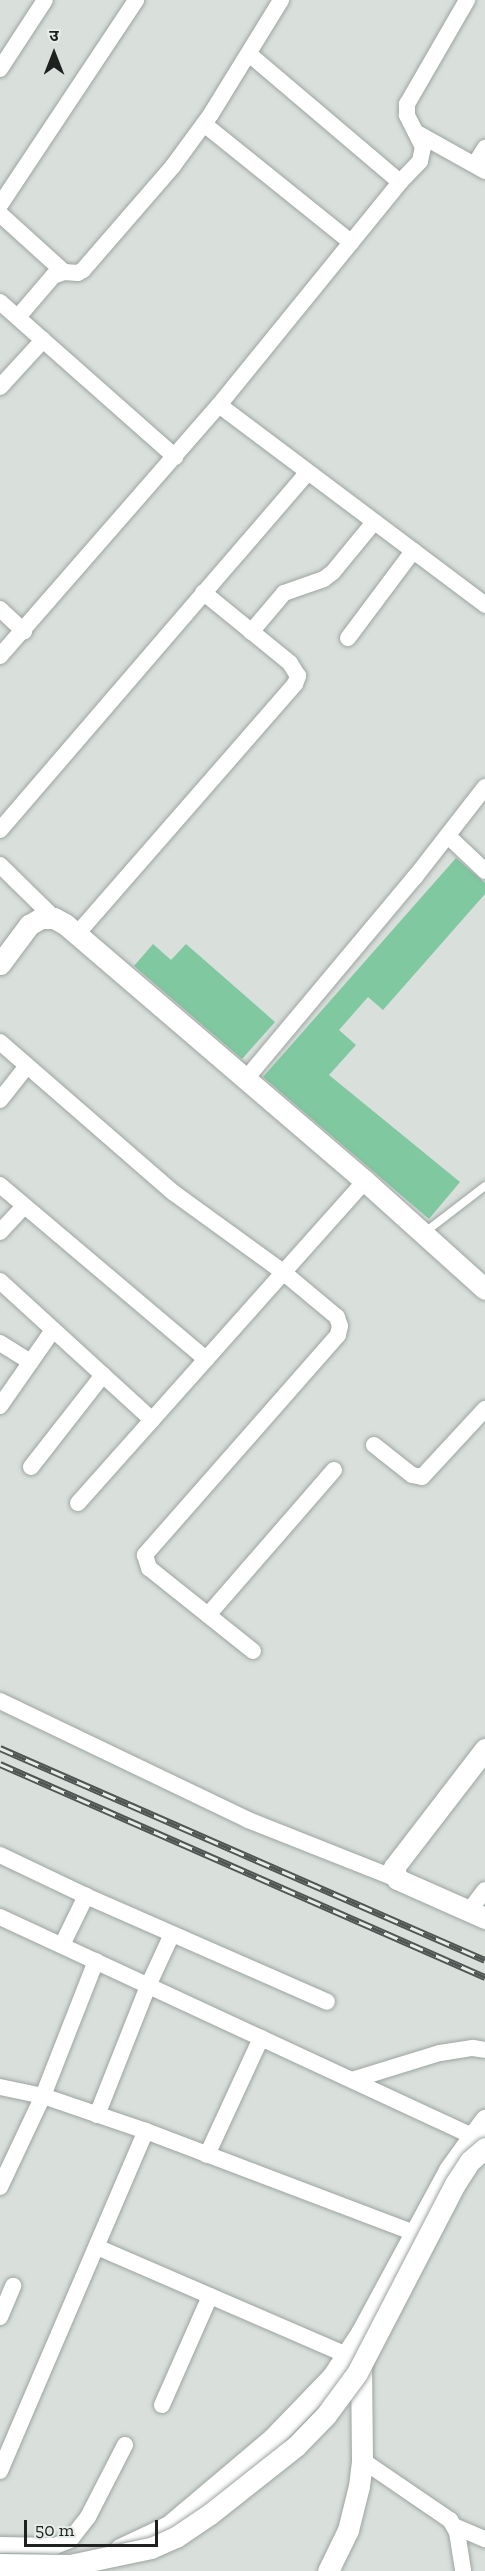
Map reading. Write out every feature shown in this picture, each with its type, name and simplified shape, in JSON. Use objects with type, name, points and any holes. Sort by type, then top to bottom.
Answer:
[{"type":"street","points":[[0,69],[45,0]]},
{"type":"street","points":[[0,205],[136,0]]},
{"type":"street","points":[[18,317],[53,276],[64,272],[78,273],[83,270],[174,166],[204,124],[281,0]]},
{"type":"street","points":[[0,656],[175,457],[400,182],[420,161],[423,154],[417,133],[406,110],[467,0]]},
{"type":"street","points":[[249,54],[400,182]]},
{"type":"street","points":[[204,124],[351,242]]},
{"type":"street","points":[[417,133],[480,167],[485,148]]},
{"type":"street","points":[[0,214],[64,272]]},
{"type":"street","points":[[0,302],[175,457]]},
{"type":"street","points":[[0,387],[43,340]]},
{"type":"street","points":[[219,405],[485,605]]},
{"type":"street","points":[[0,830],[307,472]]},
{"type":"street","points":[[252,632],[284,593],[324,579],[333,572],[374,522]]},
{"type":"street","points":[[348,638],[413,551]]},
{"type":"street","points":[[77,934],[295,684],[296,670],[203,592]]},
{"type":"street","points":[[0,609],[24,631]]},
{"type":"street","points":[[245,1080],[448,836],[485,787]]},
{"type":"street","points":[[448,836],[485,871]]},
{"type":"street","points":[[0,865],[54,918],[77,934],[365,1181],[485,1289]]},
{"type":"street","points":[[0,964],[29,925],[40,918],[54,918]]},
{"type":"street","points":[[0,1042],[174,1193],[283,1272],[337,1317],[340,1326],[338,1335],[145,1555],[149,1568],[253,1651]]},
{"type":"street","points":[[0,1100],[27,1066]]},
{"type":"street","points":[[78,1503],[365,1181]]},
{"type":"street","points":[[0,1185],[206,1359]]},
{"type":"street","points":[[0,1232],[24,1206]]},
{"type":"street","points":[[0,1281],[152,1420]]},
{"type":"street","points":[[0,1406],[53,1330]]},
{"type":"street","points":[[0,1342],[31,1362]]},
{"type":"street","points":[[31,1467],[103,1375]]},
{"type":"street","points":[[374,1444],[412,1475],[422,1477],[485,1409]]},
{"type":"street","points":[[208,1615],[334,1470]]},
{"type":"street","points":[[0,1701],[248,1820],[397,1879],[477,1914],[485,1890]]},
{"type":"street","points":[[397,1879],[394,1867],[398,1859],[485,1749]]},
{"type":"street","points":[[0,1856],[327,2002]]},
{"type":"street","points":[[62,1946],[86,1896]]},
{"type":"street","points":[[0,1917],[352,2080],[478,2142]]},
{"type":"street","points":[[97,2115],[148,1986],[172,1934]]},
{"type":"street","points":[[0,2187],[43,2096],[96,1962]]},
{"type":"street","points":[[207,2156],[261,2038]]},
{"type":"street","points":[[352,2080],[440,2053],[472,2048],[485,2050]]},
{"type":"street","points":[[0,2087],[43,2096],[146,2131],[415,2233]]},
{"type":"street","points":[[0,2564],[70,2565],[152,2548],[176,2537],[210,2514],[296,2446],[326,2415],[353,2380],[455,2184],[470,2161],[485,2120]]},
{"type":"street","points":[[0,2468],[146,2131]]},
{"type":"street","points":[[20,2571],[62,2566],[132,2545],[169,2526],[311,2402],[332,2377],[361,2333],[449,2170],[478,2142]]},
{"type":"street","points":[[97,2247],[346,2355]]},
{"type":"street","points":[[0,2317],[14,2286]]},
{"type":"street","points":[[162,2405],[210,2296]]},
{"type":"street","points":[[328,2571],[353,2511],[362,2460],[361,2333]]},
{"type":"street","points":[[0,2545],[55,2546],[70,2540],[88,2517],[125,2445]]},
{"type":"street","points":[[362,2460],[444,2514],[454,2526],[485,2539]]},
{"type":"street","points":[[454,2526],[463,2571]]},
{"type":"lane","points":[[424,1234],[485,1186]]},
{"type":"building","points":[[456,858],[485,883],[485,894],[383,1010],[368,997],[339,1030],[356,1045],[329,1075],[460,1182],[429,1219],[263,1077]]},
{"type":"building","points":[[153,944],[171,960],[186,944],[275,1022],[242,1059],[134,966]]},
{"type":"railway","points":[[0,1748],[485,1960]]},
{"type":"railway","points":[[0,1764],[485,1977]]}]
